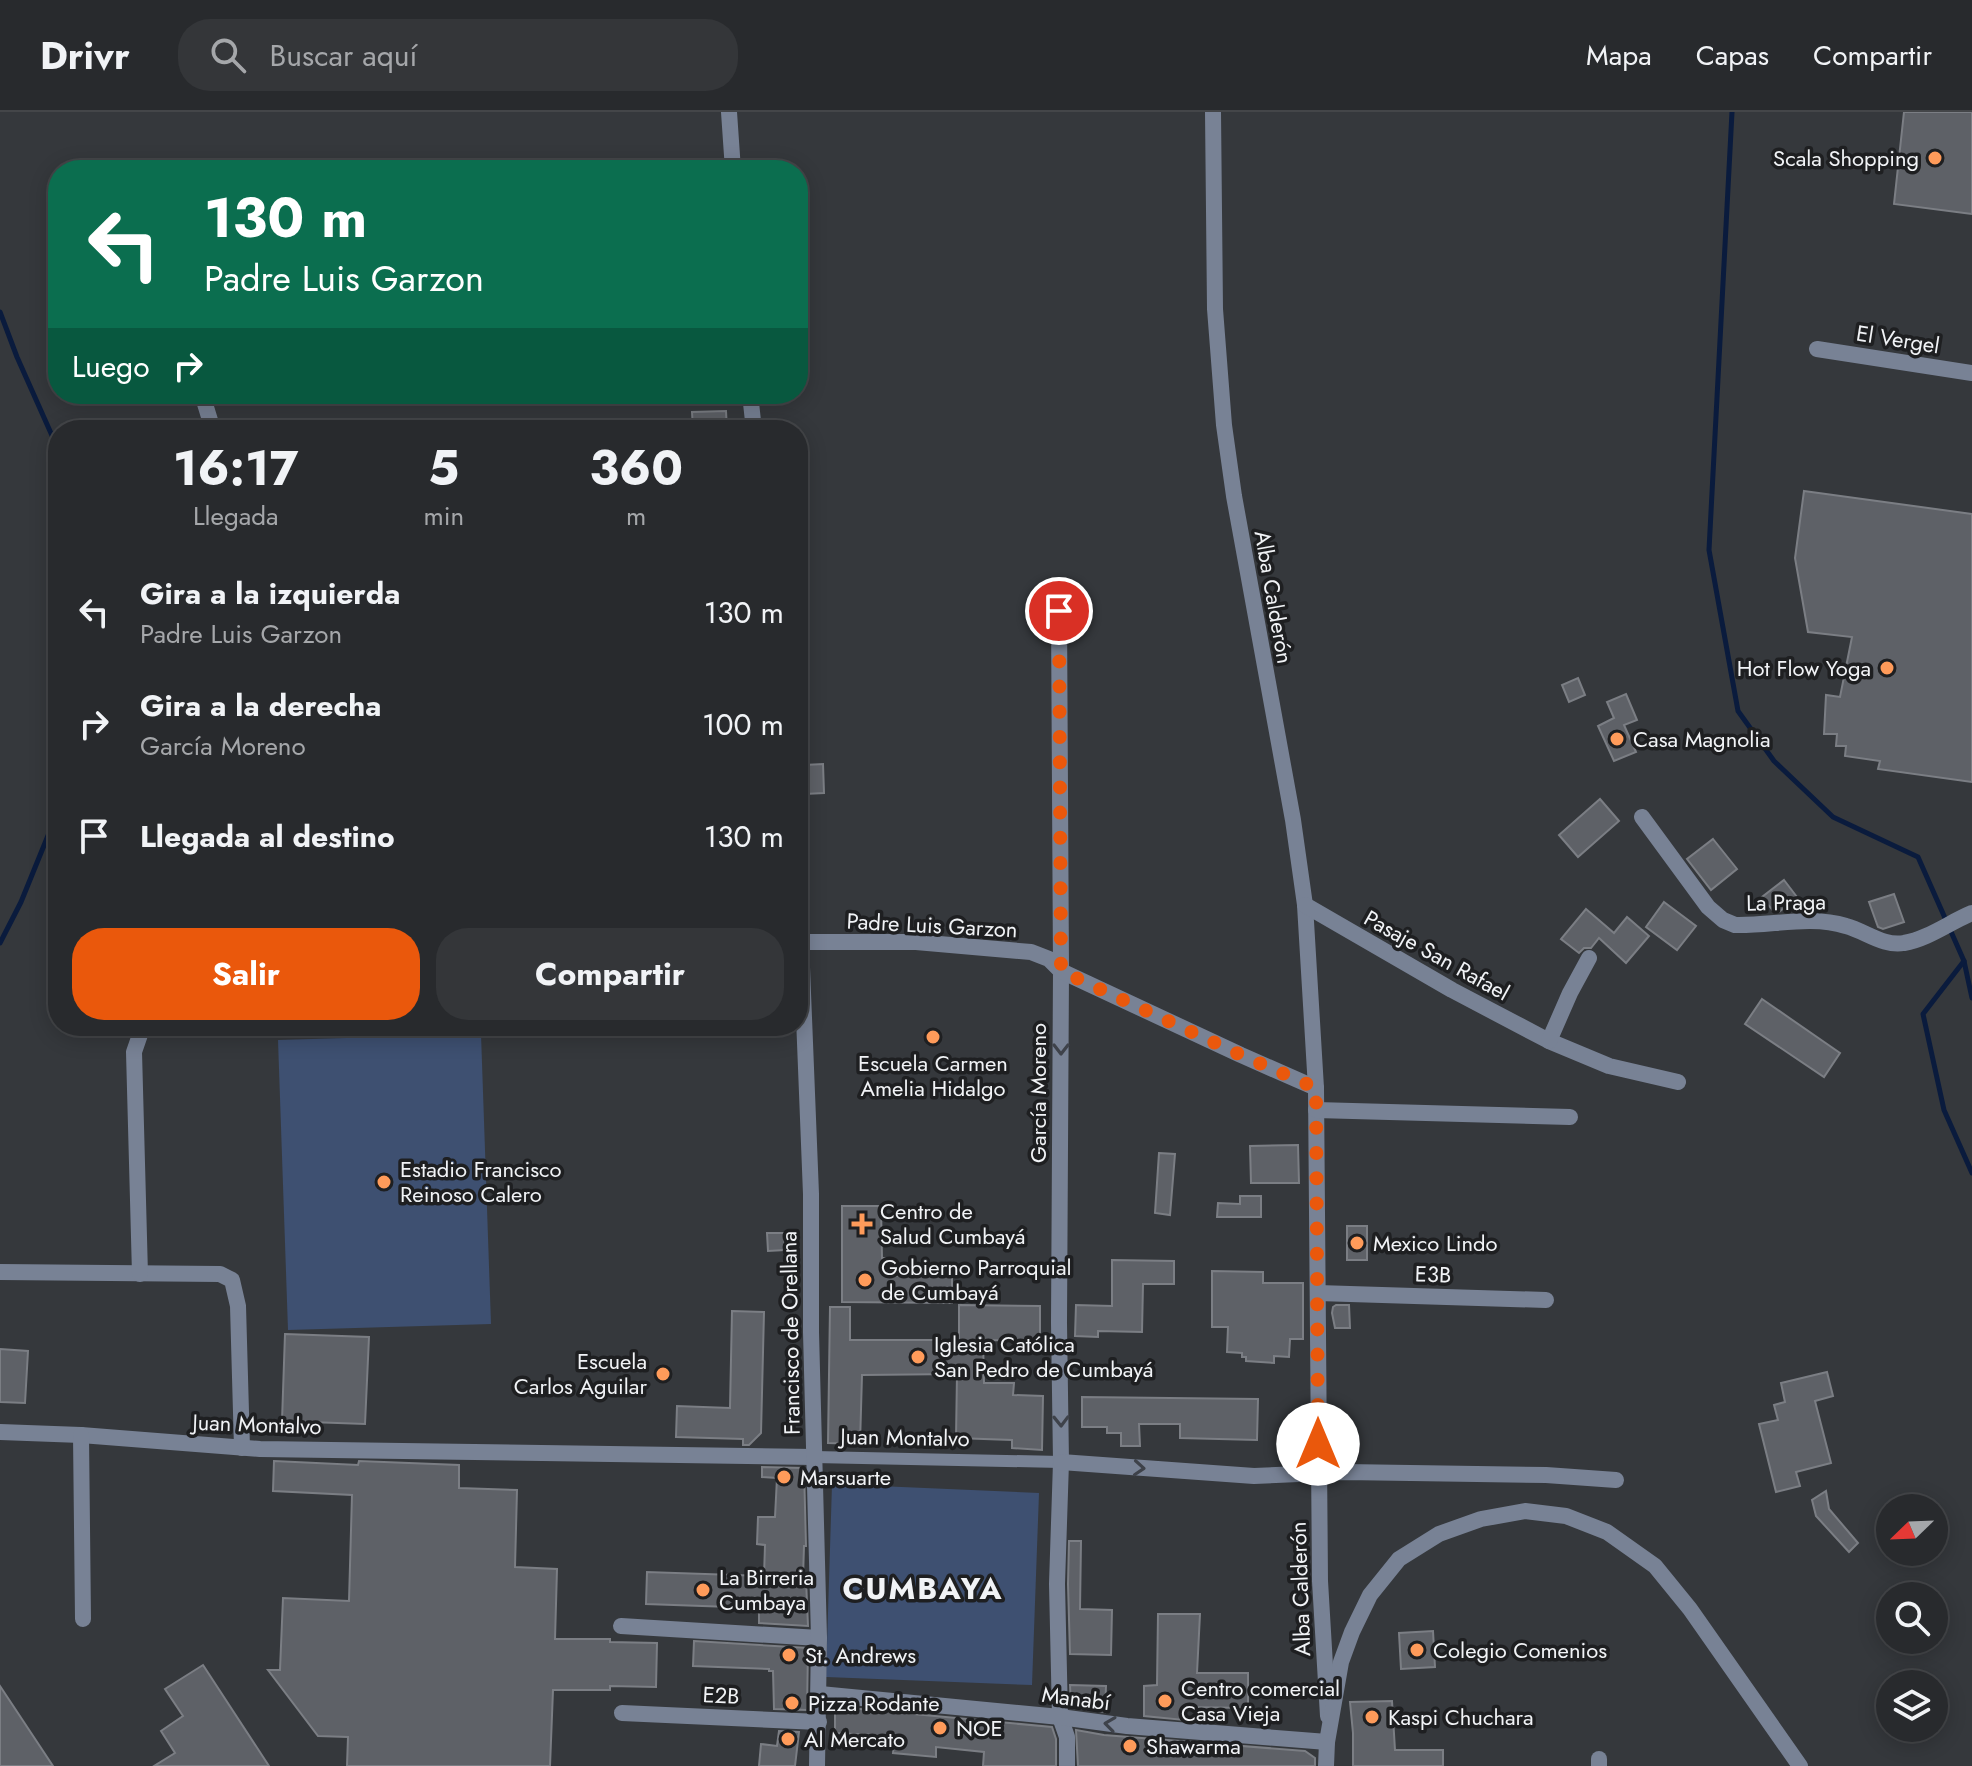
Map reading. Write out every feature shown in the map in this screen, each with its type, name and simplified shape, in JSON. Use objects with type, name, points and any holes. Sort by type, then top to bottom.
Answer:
[{"type":"street","points":[[729,112],[732,160]]},
{"type":"street","name":"Alba Calderón","points":[[1213,112],[1215,309],[1224,425],[1305,905],[1316,1088],[1318,1473],[1328,1736]]},
{"type":"street","name":"El Vergel","points":[[1817,349],[1972,373]]},
{"type":"street","name":"García Moreno","points":[[1059,611],[1061,1462],[1057,1584],[1060,1717],[1067,1737],[1067,1766]]},
{"type":"street","name":"La Praga","points":[[1642,817],[1708,907],[1723,920],[1735,925],[1829,921],[1900,944],[1914,941],[1972,913]]},
{"type":"street","name":"Pasaje San Rafael","points":[[1305,905],[1452,990],[1549,1041],[1609,1066],[1678,1082]]},
{"type":"street","name":"Padre Luis Garzon","points":[[808,942],[916,942],[1031,952],[1049,959],[1061,971],[1316,1088]]},
{"type":"street","points":[[1549,1041],[1589,958]]},
{"type":"street","points":[[140,1036],[134,1052],[140,1274]]},
{"type":"street","name":"Francisco de Orellana","points":[[802,1036],[811,1194],[820,1694],[817,1766]]},
{"type":"street","points":[[1316,1110],[1570,1117]]},
{"type":"street","points":[[0,1272],[220,1274],[232,1280],[238,1306],[242,1448]]},
{"type":"street","name":"E3B","points":[[1318,1293],[1546,1300]]},
{"type":"street","name":"Juan Montalvo","points":[[0,1432],[242,1448],[1061,1462],[1254,1476],[1318,1473],[1546,1475],[1616,1480]]},
{"type":"street","points":[[81,1435],[83,1619]]},
{"type":"street","points":[[1326,1766],[1341,1662],[1370,1595],[1399,1559],[1439,1534],[1481,1519],[1525,1511],[1566,1516],[1607,1532],[1655,1566],[1690,1609],[1800,1766]]},
{"type":"street","points":[[621,1626],[819,1638]]},
{"type":"street","name":"Manabí","points":[[820,1694],[1127,1726],[1328,1736]]},
{"type":"street","name":"E2B","points":[[622,1713],[819,1722]]},
{"type":"shaded area","name":"Estadio Francisco Reinoso Calero","points":[[481,1036],[491,1324],[288,1330],[278,1040]]},
{"type":"shaded area","points":[[832,1484],[1039,1493],[1032,1685],[826,1677]]},
{"type":"building","name":"Scala Shopping","points":[[1904,112],[1972,112],[1972,214],[1894,204]]},
{"type":"building","points":[[726,411],[726,420],[692,420],[692,412]]},
{"type":"building","points":[[1804,491],[1972,514],[1972,782],[1878,769],[1880,761],[1845,756],[1846,746],[1836,746],[1837,734],[1824,734],[1826,695],[1840,697],[1852,637],[1808,632],[1795,558]]},
{"type":"building","points":[[1578,678],[1585,695],[1569,702],[1562,685]]},
{"type":"building","name":"Casa Magnolia","points":[[1626,694],[1637,720],[1624,725],[1636,752],[1614,761],[1598,726],[1614,718],[1607,702]]},
{"type":"building","points":[[823,764],[824,793],[808,794],[808,765]]},
{"type":"building","points":[[1600,799],[1619,821],[1578,857],[1559,835]]},
{"type":"building","points":[[1713,839],[1737,869],[1711,890],[1687,859]]},
{"type":"building","points":[[1784,880],[1797,897],[1779,912],[1774,912],[1762,897]]},
{"type":"building","points":[[1894,894],[1904,922],[1883,929],[1878,927],[1869,902]]},
{"type":"building","points":[[1664,902],[1696,926],[1677,950],[1646,927]]},
{"type":"building","points":[[1586,909],[1614,933],[1627,917],[1649,936],[1626,963],[1599,938],[1591,948],[1584,948],[1579,953],[1561,939]]},
{"type":"building","points":[[1762,999],[1840,1053],[1824,1077],[1745,1024]]},
{"type":"building","points":[[1298,1145],[1299,1183],[1251,1183],[1250,1146]]},
{"type":"building","points":[[1159,1153],[1175,1154],[1170,1215],[1155,1213]]},
{"type":"building","points":[[1240,1196],[1261,1196],[1261,1217],[1217,1217],[1218,1203],[1240,1204]]},
{"type":"building","points":[[842,1206],[881,1206],[882,1258],[888,1258],[888,1276],[952,1275],[952,1303],[842,1302]]},
{"type":"building","name":"Mexico Lindo","points":[[1347,1226],[1367,1226],[1367,1260],[1347,1260]]},
{"type":"building","points":[[767,1233],[784,1233],[785,1250],[768,1251]]},
{"type":"building","points":[[1112,1260],[1174,1261],[1174,1284],[1143,1284],[1142,1332],[1098,1331],[1098,1337],[1075,1336],[1076,1305],[1112,1306]]},
{"type":"building","points":[[1212,1271],[1263,1272],[1263,1283],[1303,1283],[1303,1339],[1290,1339],[1289,1357],[1274,1356],[1274,1363],[1246,1361],[1242,1353],[1227,1352],[1228,1327],[1212,1327]]},
{"type":"building","points":[[959,1305],[1040,1306],[1040,1341],[983,1340],[984,1383],[1014,1383],[1013,1395],[1043,1396],[1042,1450],[1012,1448],[1012,1440],[956,1438],[957,1374],[862,1375],[860,1444],[828,1443],[830,1307],[850,1307],[850,1340],[959,1340]]},
{"type":"building","points":[[1336,1305],[1349,1305],[1350,1328],[1335,1328],[1332,1313]]},
{"type":"building","points":[[732,1311],[764,1312],[761,1433],[749,1445],[743,1445],[743,1439],[676,1437],[677,1406],[730,1408]]},
{"type":"building","points":[[285,1334],[369,1337],[365,1424],[282,1421]]},
{"type":"building","points":[[0,1349],[28,1351],[25,1403],[0,1402]]},
{"type":"building","points":[[1827,1372],[1833,1396],[1815,1401],[1831,1463],[1796,1472],[1800,1486],[1776,1492],[1759,1424],[1778,1420],[1774,1405],[1785,1402],[1781,1383]]},
{"type":"building","points":[[1082,1397],[1258,1399],[1257,1440],[1180,1438],[1180,1424],[1139,1424],[1140,1446],[1121,1446],[1121,1433],[1107,1433],[1107,1427],[1082,1427]]},
{"type":"building","points":[[274,1461],[459,1465],[459,1488],[517,1490],[515,1567],[557,1569],[555,1639],[657,1643],[656,1687],[553,1690],[550,1766],[347,1766],[348,1737],[318,1736],[268,1670],[280,1670],[283,1598],[349,1601],[352,1495],[273,1491]]},
{"type":"building","points":[[762,1467],[804,1468],[806,1546],[803,1578],[806,1579],[808,1626],[759,1623],[759,1608],[646,1604],[647,1572],[764,1576],[765,1545],[757,1544],[758,1517],[775,1517],[777,1478],[762,1477]]},
{"type":"building","points":[[1826,1491],[1829,1509],[1858,1543],[1849,1552],[1816,1516],[1812,1500]]},
{"type":"building","points":[[1069,1541],[1081,1541],[1080,1609],[1112,1610],[1111,1655],[1070,1654]]},
{"type":"building","points":[[1158,1614],[1200,1614],[1197,1673],[1248,1673],[1248,1708],[1185,1707],[1184,1720],[1144,1716],[1144,1686],[1157,1685]]},
{"type":"building","name":"Colegio Comenios","points":[[1433,1631],[1435,1667],[1401,1669],[1399,1633]]},
{"type":"building","points":[[694,1641],[808,1648],[807,1710],[774,1709],[773,1671],[769,1669],[693,1666]]},
{"type":"building","points":[[203,1665],[269,1766],[154,1766],[175,1753],[161,1731],[183,1716],[165,1689]]},
{"type":"building","points":[[1070,1685],[1106,1686],[1105,1712],[1071,1707]]},
{"type":"building","points":[[0,1686],[53,1766],[0,1766]]},
{"type":"building","points":[[1392,1701],[1395,1750],[1443,1750],[1443,1766],[1353,1766],[1350,1702]]},
{"type":"building","points":[[835,1708],[1052,1727],[1056,1739],[1056,1766],[983,1766],[984,1752],[936,1747],[936,1757],[893,1753],[895,1736],[835,1733]]},
{"type":"building","points":[[1076,1730],[1104,1735],[1305,1751],[1315,1758],[1315,1766],[1078,1766]]},
{"type":"building","points":[[779,1731],[799,1732],[795,1766],[759,1766],[761,1744],[777,1746]]},
{"type":"waterway","points":[[1732,112],[1709,550],[1738,711],[1774,761],[1833,817],[1918,857],[1964,961],[1972,998]]},
{"type":"waterway","points":[[0,312],[48,427]]},
{"type":"waterway","points":[[0,943],[21,902],[48,836]]},
{"type":"waterway","points":[[1964,961],[1923,1014],[1944,1110],[1972,1173]]},
{"type":"place","name":"Scala Shopping","points":[[1935,158]]},
{"type":"place","name":"Hot Flow Yoga","points":[[1887,668]]},
{"type":"place","name":"Casa Magnolia","points":[[1617,739]]},
{"type":"place","name":"Escuela Carmen Amelia Hidalgo","points":[[933,1037]]},
{"type":"place","name":"Estadio Francisco Reinoso Calero","points":[[384,1182]]},
{"type":"place","name":"Centro de Salud Cumbayá","points":[[862,1224]]},
{"type":"place","name":"Mexico Lindo","points":[[1357,1243]]},
{"type":"place","name":"Gobierno Parroquial de Cumbayá","points":[[865,1280]]},
{"type":"place","name":"Iglesia Católica San Pedro de Cumbayá","points":[[918,1357]]},
{"type":"place","name":"Escuela Carlos Aguilar","points":[[663,1374]]},
{"type":"place","name":"Marsuarte","points":[[784,1477]]},
{"type":"place","name":"La Birreria Cumbaya","points":[[703,1590]]},
{"type":"place","name":"Colegio Comenios","points":[[1417,1650]]},
{"type":"place","name":"St. Andrews","points":[[789,1655]]},
{"type":"place","name":"Centro comercial Casa Vieja","points":[[1165,1701]]},
{"type":"place","name":"Pizza Rodante","points":[[792,1703]]},
{"type":"place","name":"Kaspi Chuchara","points":[[1372,1717]]},
{"type":"place","name":"NOE","points":[[940,1728]]},
{"type":"place","name":"Al Mercato","points":[[788,1739]]},
{"type":"place","name":"Shawarma","points":[[1130,1746]]},
{"type":"district","name":"CUMBAYA","points":[[923,1588]]},
{"type":"route","points":[[1059,611],[1061,971],[1316,1088],[1318,1444]]}]
